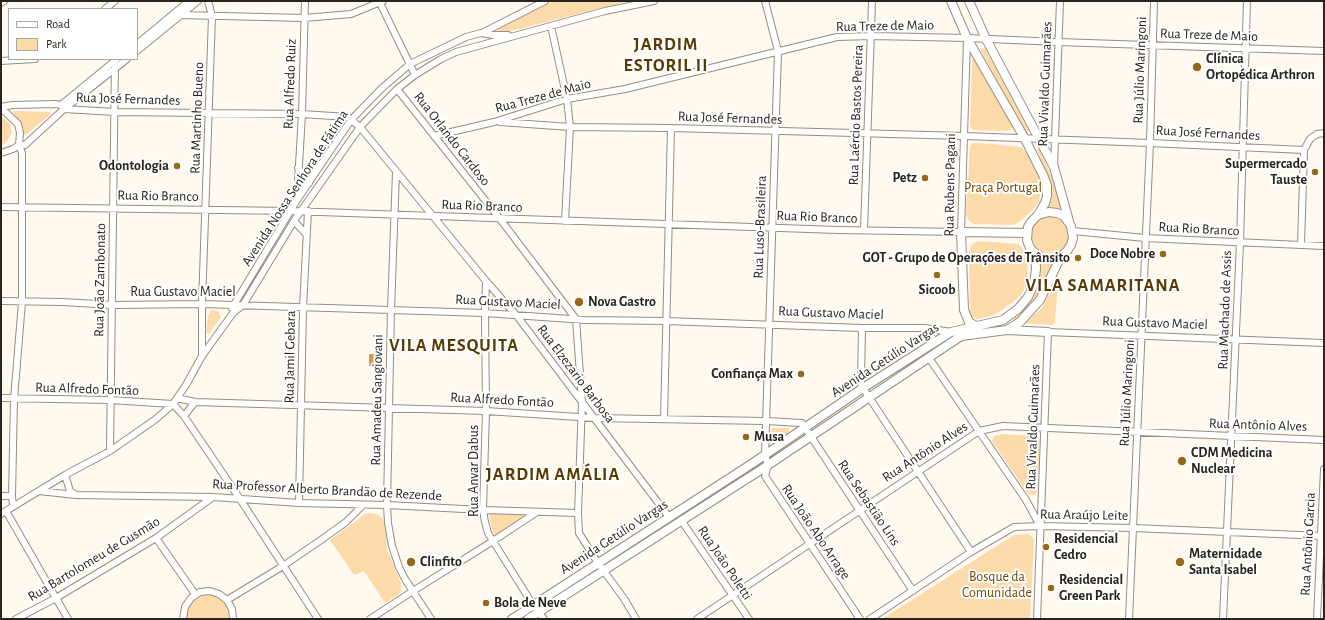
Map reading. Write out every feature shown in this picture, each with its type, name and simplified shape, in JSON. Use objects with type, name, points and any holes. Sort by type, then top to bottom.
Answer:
[{"type":"main road","points":[[951,1],[968,38],[1025,139],[1047,186],[1048,196],[1038,215],[1031,222],[1027,233],[1027,240],[1030,248],[1035,254],[1048,259],[1061,256]]},
{"type":"main road","points":[[969,1],[986,39],[1054,167],[1069,222],[1073,231],[1071,245],[1061,256],[1040,300],[1020,322],[1007,330]]},
{"type":"main road","points":[[1038,215],[1049,212],[1057,213],[1064,216],[1069,222]]},
{"type":"main road","points":[[961,232],[1027,233]]},
{"type":"main road","name":"Rua Rubens Pagani","points":[[961,232],[964,310],[969,322],[978,327]]},
{"type":"main road","points":[[951,332],[1003,320],[1018,309],[1028,297],[1034,284],[1036,269],[1035,254]]},
{"type":"main road","name":"Rua Gustavo Maciel","points":[[961,336],[1007,330],[1048,332]]},
{"type":"main road","name":"Avenida Getúlio Vargas","points":[[512,619],[753,464],[864,388],[935,342],[951,332],[961,336]]},
{"type":"main road","name":"Avenida Getúlio Vargas","points":[[528,619],[681,520],[762,474],[768,466],[961,336]]},
{"type":"street","points":[[106,8],[115,1]]},
{"type":"street","points":[[138,50],[189,1]]},
{"type":"street","points":[[177,14],[198,1]]},
{"type":"street","name":"Rua Martinho Bueno","points":[[202,356],[202,304],[212,16],[208,1]]},
{"type":"street","name":"Rua Alfredo Ruiz","points":[[298,168],[302,114],[305,1]]},
{"type":"street","points":[[485,45],[483,33],[545,1]]},
{"type":"street","name":"Avenida Nossa Senhora de Fátima","points":[[243,306],[294,221],[305,211],[360,127],[397,89],[415,75],[441,59],[456,52],[605,11],[654,1]]},
{"type":"street","name":"Rua Luso-Brasileira","points":[[765,1],[778,51],[766,455]]},
{"type":"street","name":"Rua Laércio Bastos Pereira","points":[[864,230],[872,36],[872,1]]},
{"type":"street","name":"Rua Vivaldo Guimarães","points":[[1054,167],[1060,1]]},
{"type":"street","name":"Rua Júlio Maringoni","points":[[1129,619],[1150,143],[1154,1]]},
{"type":"street","name":"Rua Machado de Assis","points":[[1224,619],[1240,243],[1247,1]]},
{"type":"street","points":[[177,14],[304,18],[351,14],[380,2],[415,75]]},
{"type":"street","points":[[551,26],[567,99],[570,127],[565,221]]},
{"type":"street","points":[[138,43],[156,32]]},
{"type":"street","name":"Avenida Nossa Senhora de Fátima","points":[[3,512],[65,475],[110,451],[156,420],[173,404],[297,200],[351,120],[381,89],[410,64],[466,37],[483,33],[499,36],[518,35]]},
{"type":"street","name":"Rua Treze de Maio","points":[[434,136],[494,122],[567,99],[625,89],[837,37],[872,36],[968,38],[1324,51]]},
{"type":"street","name":"Rua Rubens Pagani","points":[[961,232],[968,38]]},
{"type":"street","points":[[1,61],[18,60]]},
{"type":"street","points":[[97,80],[116,60]]},
{"type":"street","name":"Rua João Zambonato","points":[[110,451],[116,60]]},
{"type":"street","points":[[1,153],[13,149],[19,145],[24,145],[63,107],[97,80],[115,69],[126,60]]},
{"type":"street","name":"Rua Orlando Cardoso","points":[[397,89],[500,219],[576,319]]},
{"type":"street","name":"Rua José Fernandes","points":[[1,108],[12,105],[63,107],[115,112],[302,114],[348,117],[351,120]]},
{"type":"street","name":"Rua José Fernandes","points":[[1,108],[18,124],[20,134],[19,145],[22,153],[22,302],[14,399],[13,506]]},
{"type":"street","points":[[523,113],[523,123]]},
{"type":"street","name":"Rua Elzezario Barbosa","points":[[351,120],[360,127],[432,216],[517,316],[669,518]]},
{"type":"street","name":"Rua José Fernandes","points":[[494,122],[570,127],[671,128],[964,136]]},
{"type":"street","points":[[664,419],[665,321],[671,128]]},
{"type":"street","points":[[1301,244],[1304,150],[1310,140],[1317,134],[1324,133]]},
{"type":"street","points":[[964,136],[1025,139]]},
{"type":"street","name":"Rua José Fernandes","points":[[1025,139],[1242,146],[1304,150]]},
{"type":"street","points":[[298,168],[309,183]]},
{"type":"street","points":[[297,200],[298,168]]},
{"type":"street","name":"Rua Amadeu Sangiovani","points":[[396,172],[391,310],[387,505],[388,523],[392,546],[405,579],[431,619]]},
{"type":"street","name":"Rua Rio Branco","points":[[1,206],[305,211],[500,219],[961,232]]},
{"type":"street","name":"Rua Jamil Gebara","points":[[299,503],[306,234],[305,211]]},
{"type":"street","points":[[294,221],[306,234]]},
{"type":"street","name":"Rua Rio Branco","points":[[1073,231],[1145,238],[1324,246]]},
{"type":"street","name":"Rua Anvar Dabus","points":[[486,281],[484,314],[486,411],[483,510],[485,522],[488,533],[533,606],[544,619]]},
{"type":"street","name":"Rua Gustavo Maciel","points":[[1,301],[113,305],[202,304],[232,309],[243,306],[391,310],[576,319],[862,328],[925,328],[951,332]]},
{"type":"street","points":[[576,319],[582,402],[578,513],[579,533],[603,571],[625,600],[636,619]]},
{"type":"street","points":[[862,328],[861,382],[970,552]]},
{"type":"street","points":[[925,328],[935,342]]},
{"type":"street","name":"Rua Vivaldo Guimarães","points":[[1037,619],[1048,332]]},
{"type":"street","name":"Rua Gustavo Maciel","points":[[1048,332],[1324,343]]},
{"type":"street","points":[[929,358],[1026,500],[1040,526]]},
{"type":"street","name":"Rua Alfredo Fontão","points":[[1,398],[110,400],[173,404]]},
{"type":"street","name":"Rua Alfredo Fontão","points":[[177,398],[195,402],[301,404],[486,411],[594,418],[766,421],[802,423],[805,428]]},
{"type":"street","points":[[184,416],[195,402]]},
{"type":"street","points":[[173,404],[184,416],[240,499],[318,619]]},
{"type":"street","name":"Rua Antônio Alves","points":[[697,619],[979,431],[1003,426],[1324,440]]},
{"type":"street","name":"Rua Sebastião Lins","points":[[805,428],[913,591]]},
{"type":"street","points":[[766,455],[768,466]]},
{"type":"street","name":"Rua João Abo Arrage","points":[[753,464],[762,474],[860,619]]},
{"type":"street","name":"Rua Antônio Garcia","points":[[1317,619],[1324,469]]},
{"type":"street","points":[[65,475],[70,490],[76,495]]},
{"type":"street","name":"Rua Professor Alberto Brandão de Rezende","points":[[39,491],[76,495],[213,497],[299,503],[578,513]]},
{"type":"street","points":[[1,496],[12,496]]},
{"type":"street","name":"Rua Bartolomeu de Gusmão","points":[[184,517],[194,505],[195,497]]},
{"type":"street","name":"Rua Bartolomeu de Gusmão","points":[[16,619],[56,598],[156,538],[213,497]]},
{"type":"street","points":[[227,600],[283,566],[346,522],[364,505]]},
{"type":"street","points":[[370,619],[493,541],[537,511]]},
{"type":"street","points":[[3,512],[68,619]]},
{"type":"street","name":"Rua João Poletti","points":[[681,520],[749,619]]},
{"type":"street","name":"Rua Araújo Leite","points":[[870,619],[970,552],[1014,527],[1040,526],[1133,528],[1322,536]]},
{"type":"street","points":[[156,538],[195,594]]},
{"type":"street","points":[[183,619],[185,606],[191,598],[200,592],[210,591],[219,594],[227,600],[232,609],[233,619]]},
{"type":"green space","points":[[554,1],[628,1],[499,34],[497,30],[503,26]]},
{"type":"green space","points":[[985,48],[1030,129],[1026,133],[980,49]]},
{"type":"green space","points":[[974,56],[1012,124],[1012,128],[1008,131],[973,130],[970,126],[972,60]]},
{"type":"green space","points":[[14,111],[50,112],[51,114],[24,135],[19,121],[13,115]]},
{"type":"green space","points":[[1,116],[10,124],[12,132],[8,140],[1,146]]},
{"type":"green space","name":"Praça Portugal","points":[[973,143],[1021,147],[1027,154],[1041,182],[1041,192],[1038,203],[1032,211],[1019,222],[1012,225],[974,224],[969,221],[966,215],[970,146]]},
{"type":"green space","name":"Praça Portugal","points":[[1040,148],[1058,193],[1061,205],[1060,209],[1048,206],[1052,189],[1049,177],[1037,150]]},
{"type":"green space","name":"Praça Portugal","points":[[1050,215],[1060,218],[1066,224],[1069,234],[1066,244],[1060,250],[1050,253],[1040,250],[1034,244],[1031,234],[1034,224],[1040,218]]},
{"type":"green space","points":[[978,241],[1019,244],[1024,252],[1028,275],[1026,286],[1021,295],[994,315],[978,319],[971,317],[970,315],[969,251],[972,244]]},
{"type":"green space","points":[[1039,261],[1052,263],[1040,292],[1017,319],[1012,320],[1025,308],[1034,294],[1039,281]]},
{"type":"green space","points":[[1056,282],[1058,282],[1055,322],[1052,325],[1024,323],[1042,308]]},
{"type":"green space","points":[[493,293],[504,303],[503,306],[492,305],[491,300]]},
{"type":"green space","points":[[211,310],[218,311],[221,317],[209,334],[206,332],[208,316]]},
{"type":"green space","points":[[771,428],[789,428],[789,432],[774,442],[771,441]]},
{"type":"green space","points":[[1004,434],[1035,436],[1040,440],[1037,492],[1033,495],[1028,494],[992,441],[994,436]]},
{"type":"green space","points":[[370,513],[379,515],[385,522],[387,549],[401,583],[401,591],[399,594],[385,603],[364,571],[354,575],[330,540],[365,514]]},
{"type":"green space","points":[[489,513],[528,514],[495,536],[491,526]]},
{"type":"green space","name":"Bosque da Comunidade","points":[[1028,534],[1034,540],[1030,619],[882,619],[1014,535]]},
{"type":"green space","points":[[209,595],[215,596],[226,605],[228,619],[187,619],[187,610],[190,604],[195,599]]},
{"type":"shaded area","points":[[369,354],[376,354],[376,366],[369,366]]},
{"type":"place","name":"Clínica Ortopédica Arthron","points":[[1197,67]]},
{"type":"place","name":"Odontologia","points":[[177,166]]},
{"type":"place","name":"Supermercado Tauste","points":[[1315,172]]},
{"type":"place","name":"Petz","points":[[925,178]]},
{"type":"place","name":"Doce Nobre","points":[[1163,254]]},
{"type":"place","name":"GOT - Grupo de Operações de Trânsito","points":[[1078,258]]},
{"type":"place","name":"Sicoob","points":[[937,275]]},
{"type":"place","name":"Nova Gastro","points":[[579,302]]},
{"type":"place","name":"Confiança Max","points":[[801,374]]},
{"type":"place","name":"Musa","points":[[746,437]]},
{"type":"place","name":"CDM Medicina Nuclear","points":[[1182,461]]},
{"type":"place","name":"Residencial Cedro","points":[[1046,547]]},
{"type":"place","name":"Clinfito","points":[[411,562]]},
{"type":"place","name":"Maternidade Santa Isabel","points":[[1180,562]]},
{"type":"place","name":"Residencial Green Park","points":[[1051,588]]},
{"type":"place","name":"Bola de Neve","points":[[486,603]]},
{"type":"district","name":"JARDIM ESTORIL II","points":[[666,55]]},
{"type":"district","name":"VILA SAMARITANA","points":[[1103,286]]},
{"type":"district","name":"VILA MESQUITA","points":[[454,346]]},
{"type":"district","name":"JARDIM AMÁLIA","points":[[553,475]]}]
